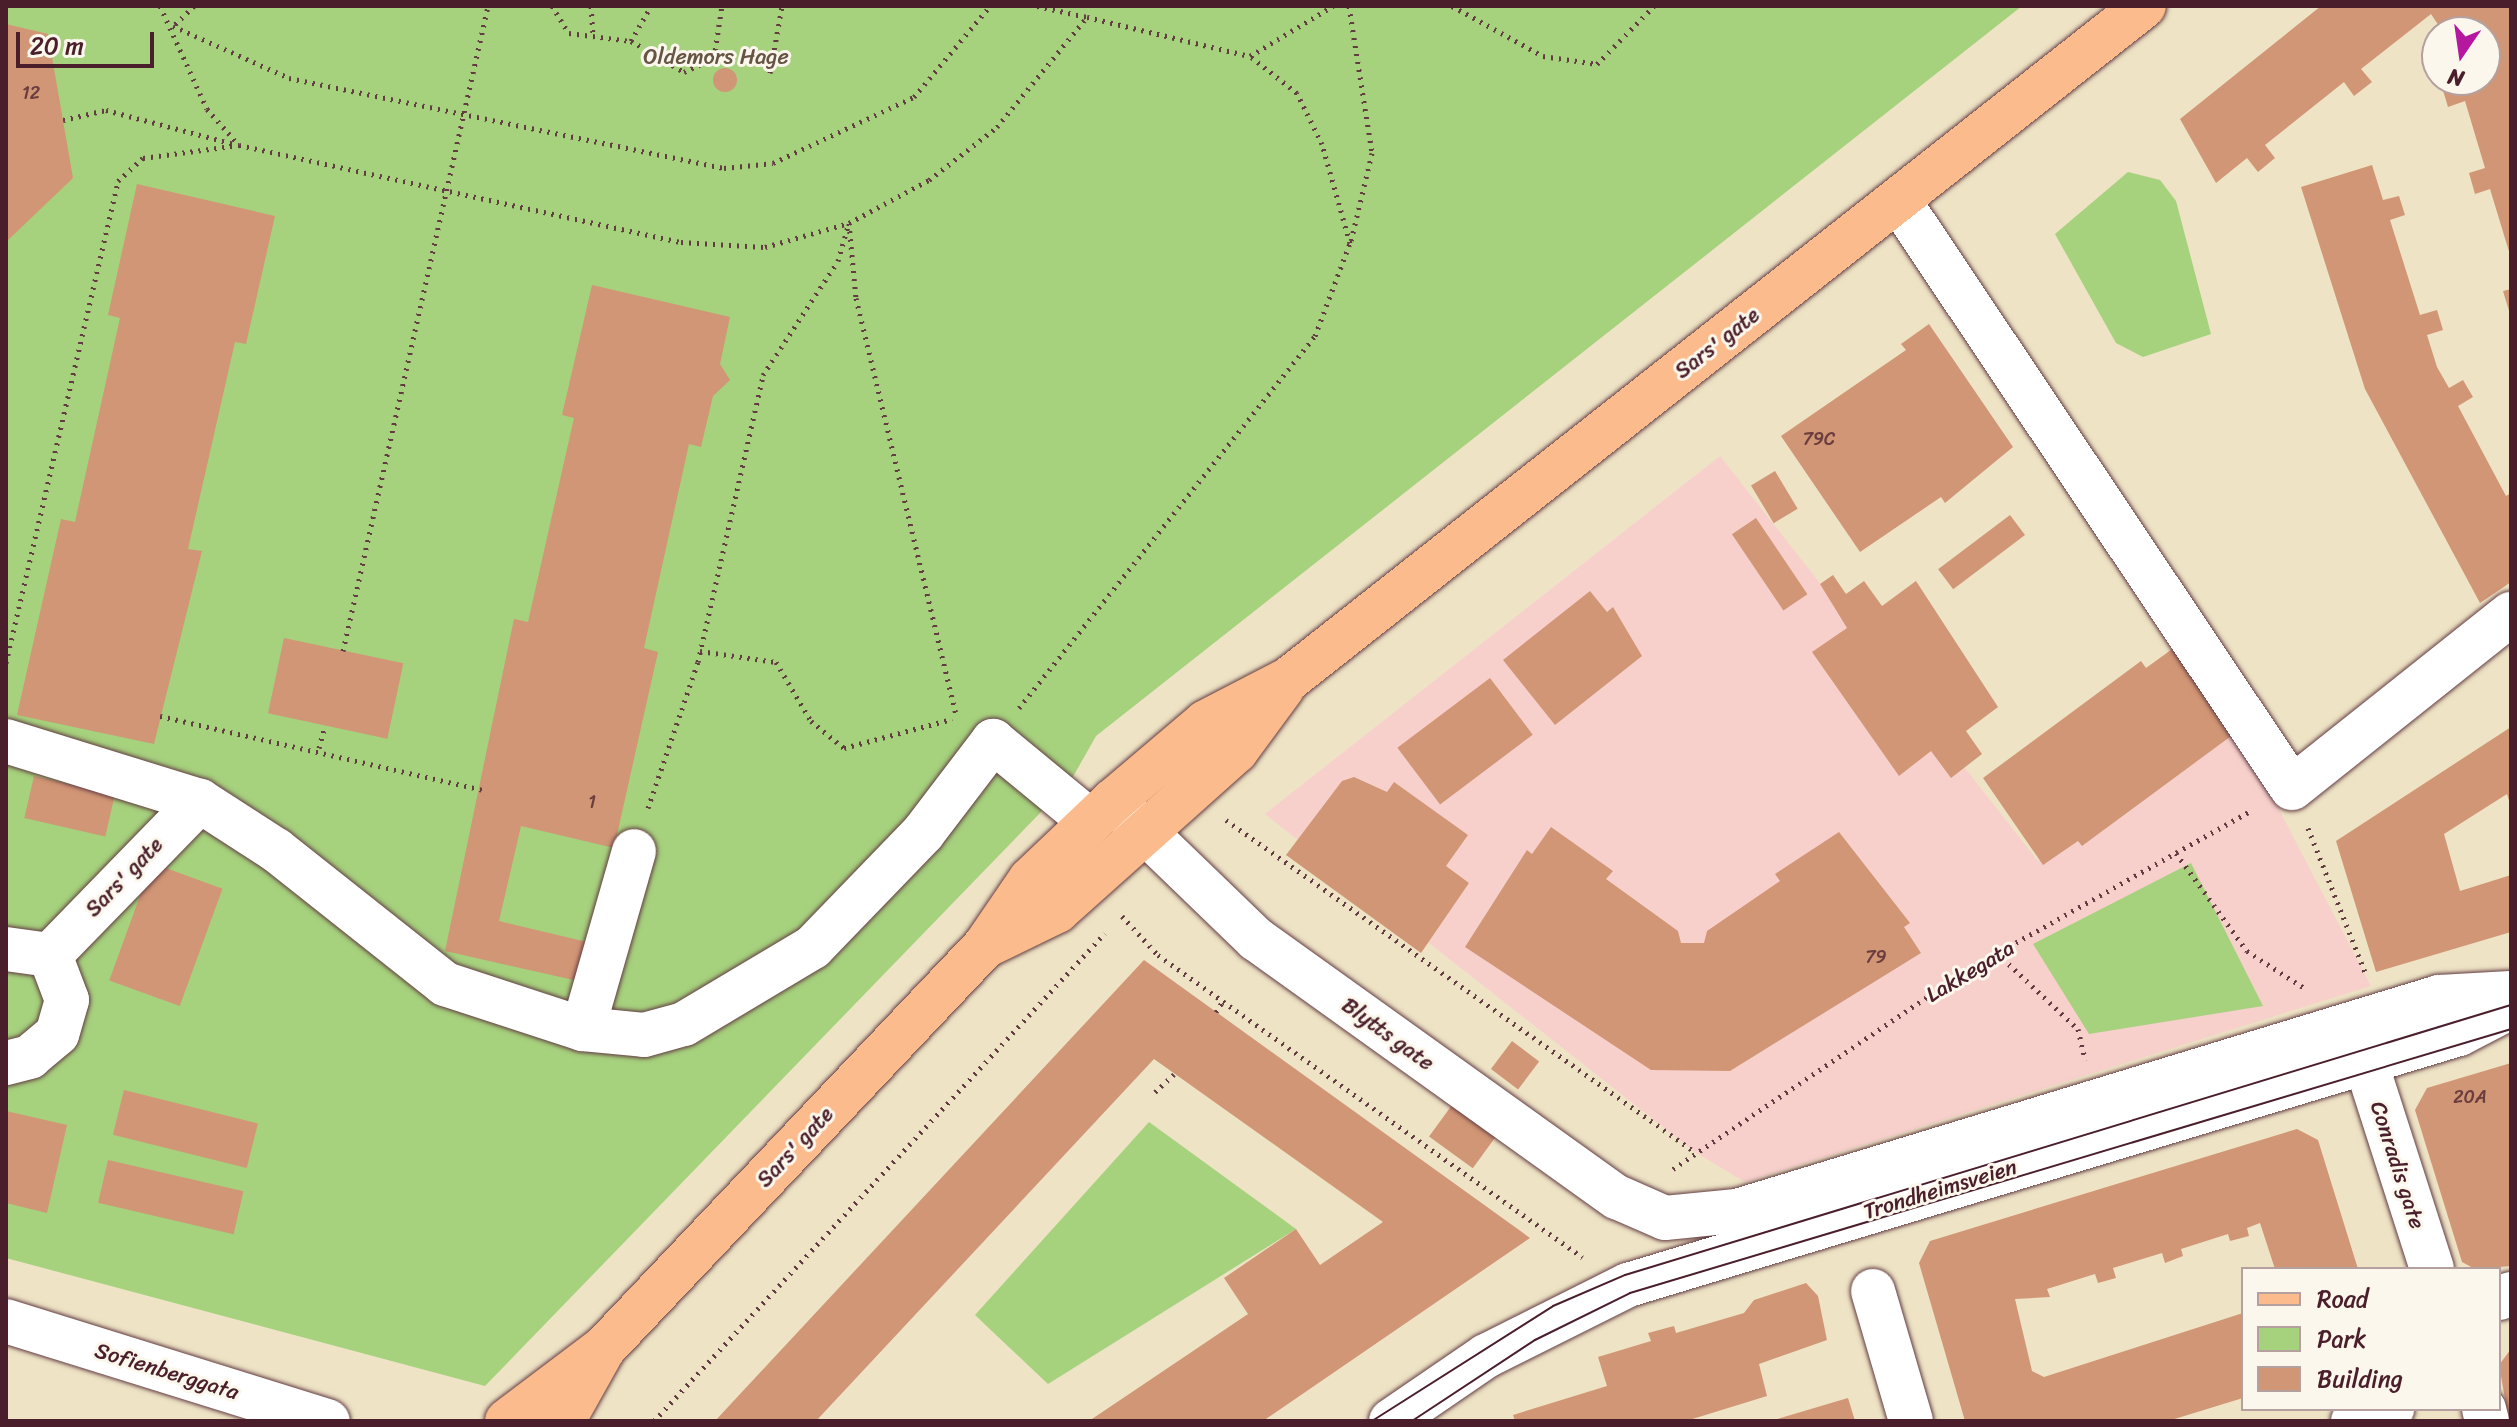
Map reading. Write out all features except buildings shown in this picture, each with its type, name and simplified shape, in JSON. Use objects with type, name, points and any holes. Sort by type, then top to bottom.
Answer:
[{"type":"main road","name":"Sars' gate","points":[[507,1421],[604,1348],[985,946],[1057,911],[1115,818],[1236,751],[1289,679],[2144,6]]},
{"type":"main road","name":"Sars' gate","points":[[563,1421],[604,1348]]},
{"type":"street","points":[[1899,201],[2084,468],[2292,788],[2511,614]]},
{"type":"street","points":[[6,741],[200,801],[276,850],[445,984],[583,1029],[644,1035],[684,1024],[813,947],[923,833],[993,741]]},
{"type":"street","name":"Blytts gate","points":[[993,741],[1115,818],[1256,939],[1604,1188],[1639,1209],[1693,1220]]},
{"type":"street","name":"Sars' gate","points":[[50,955],[200,801]]},
{"type":"street","points":[[583,1029],[634,851]]},
{"type":"street","points":[[6,949],[50,955],[67,1000],[57,1034],[30,1057],[6,1063]]},
{"type":"street","name":"Trondheimsveien","points":[[1693,1220],[2439,997],[2511,993]]},
{"type":"street","name":"Trondheimsveien","points":[[1391,1421],[1486,1356],[1628,1285],[2459,1034],[2511,1007]]},
{"type":"street","name":"Conradis gate","points":[[2365,1060],[2431,1267]]},
{"type":"street","points":[[1873,1291],[1911,1421]]},
{"type":"street","name":"Sofienberggata","points":[[6,1321],[328,1421]]},
{"type":"street","points":[[2353,1421],[2386,1411]]},
{"type":"path","points":[[160,6],[173,26],[207,109],[239,145]]},
{"type":"path","points":[[173,26],[194,6]]},
{"type":"path","points":[[343,651],[488,6]]},
{"type":"path","points":[[552,6],[569,33],[631,41],[670,68],[699,70],[714,58],[722,6]]},
{"type":"path","points":[[591,6],[593,34]]},
{"type":"path","points":[[631,41],[651,6]]},
{"type":"path","points":[[770,73],[782,6]]},
{"type":"path","points":[[173,26],[289,78],[462,117],[724,168],[773,163],[914,97],[990,6]]},
{"type":"path","points":[[1037,6],[1250,56],[1297,93],[1322,144],[1350,243]]},
{"type":"path","points":[[1250,56],[1333,6]]},
{"type":"path","points":[[993,741],[1315,336],[1350,243],[1372,153],[1349,6]]},
{"type":"path","points":[[1452,6],[1543,56],[1597,64],[1654,6]]},
{"type":"path","points":[[63,120],[106,110],[239,145],[681,242],[765,247],[849,223],[929,180],[997,127],[1087,17]]},
{"type":"path","points":[[6,663],[118,181],[143,158],[239,145]]},
{"type":"path","points":[[634,851],[700,651],[763,375],[838,261],[849,223]]},
{"type":"path","points":[[849,223],[856,298],[953,695]]},
{"type":"path","points":[[700,651],[776,662],[811,721],[844,748],[957,718]]},
{"type":"path","points":[[160,716],[319,748],[483,790]]},
{"type":"path","points":[[319,748],[325,726]]},
{"type":"path","points":[[2292,788],[2371,986]]},
{"type":"path","name":"Lakkegata","points":[[1663,1178],[1695,1152],[1997,953],[2292,788]]},
{"type":"path","points":[[1226,820],[1695,1152]]},
{"type":"path","points":[[2176,853],[2247,951],[2313,995]]},
{"type":"path","points":[[654,1421],[1133,906]]},
{"type":"path","points":[[1122,916],[1158,955],[1589,1262]]},
{"type":"path","points":[[1997,953],[2078,1029],[2089,1077]]},
{"type":"path","points":[[1216,1012],[1223,1001]]},
{"type":"path","points":[[1155,1092],[1174,1074]]},
{"type":"shaded area","points":[[1720,456],[2038,861],[2235,725],[2371,986],[1745,1182],[1695,1152],[1265,814]]},
{"type":"green space","name":"Oldemors Hage","points":[[6,6],[2022,6],[1096,736],[1070,782],[485,1386],[6,1258]]},
{"type":"green space","points":[[2128,172],[2160,180],[2176,201],[2211,334],[2143,357],[2116,343],[2055,234]]},
{"type":"green space","points":[[2191,863],[2263,1006],[2089,1034],[2033,944]]},
{"type":"green space","points":[[1149,1122],[1296,1229],[1048,1384],[975,1315]]},
{"type":"tram line","points":[[1372,1421],[1553,1306],[1625,1275],[2511,1005]]},
{"type":"tram line","points":[[1412,1421],[1535,1340],[1630,1293],[2511,1029]]}]
